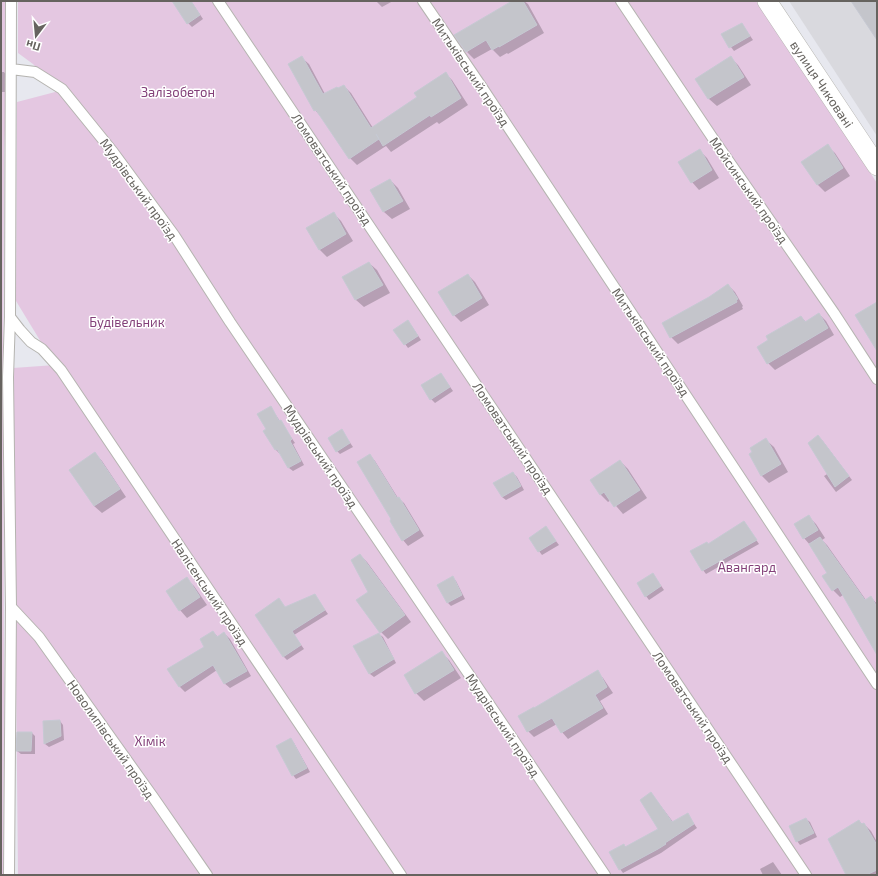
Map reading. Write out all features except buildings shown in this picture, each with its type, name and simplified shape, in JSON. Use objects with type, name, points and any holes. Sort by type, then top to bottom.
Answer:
[{"type":"street","name":"вулиця Чиковані","points":[[767,1],[877,166]]},
{"type":"lane","points":[[9,875],[11,606],[8,377],[10,317],[12,69],[11,1]]},
{"type":"lane","name":"Ломоватський проїзд","points":[[218,1],[806,875]]},
{"type":"lane","name":"Митьківський проїзд","points":[[424,1],[877,684]]},
{"type":"lane","name":"Мойсинський проїзд","points":[[621,1],[712,137],[834,313],[877,380]]},
{"type":"lane","name":"Мудрівський проїзд","points":[[12,69],[35,72],[62,90],[113,152],[174,235],[235,329],[605,875]]},
{"type":"lane","name":"Налісенський проїзд","points":[[10,317],[23,334],[31,342],[42,349],[61,370],[401,875]]},
{"type":"lane","name":"Новолипівський проїзд","points":[[11,606],[39,637],[207,875]]},
{"type":"shaded area","points":[[789,1],[877,1],[877,136]]},
{"type":"green space","points":[[1,1],[7,1],[8,68],[4,150],[3,875],[1,875]]},
{"type":"green space","points":[[18,1],[756,1],[877,183],[877,875],[18,875],[13,368],[55,365],[16,301],[17,102],[59,91],[33,64],[18,53]]},
{"type":"park label","name":"Залізобетон","points":[[178,92]]},
{"type":"park label","name":"Будівельник","points":[[127,322]]},
{"type":"park label","name":"Авангард","points":[[747,567]]},
{"type":"park label","name":"Хімік","points":[[150,741]]}]
